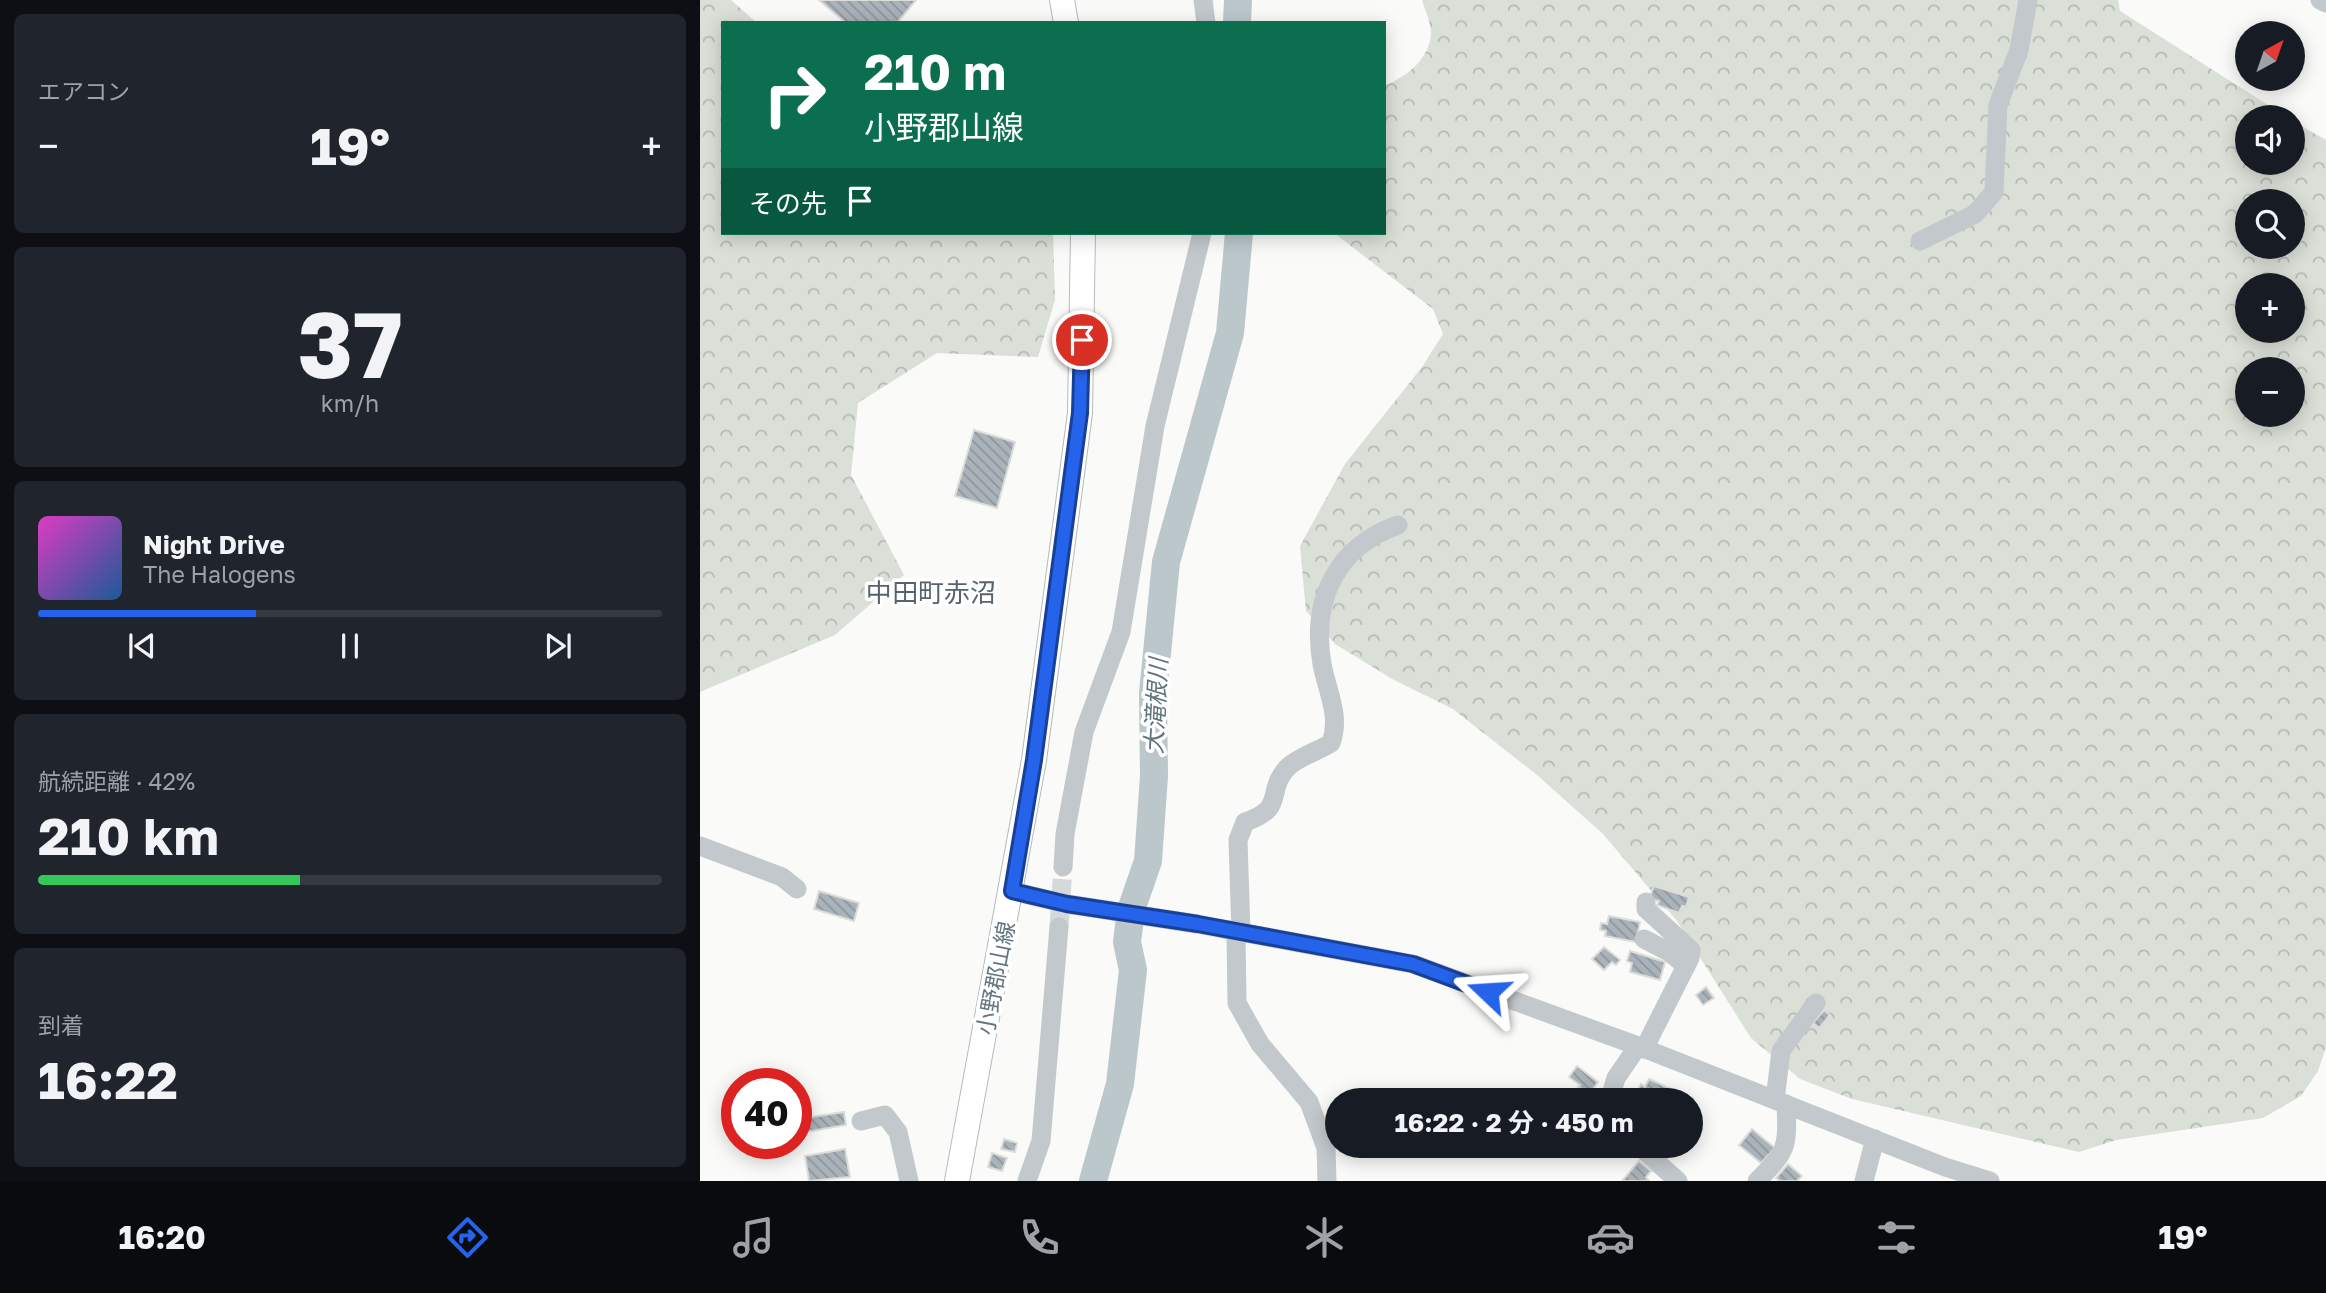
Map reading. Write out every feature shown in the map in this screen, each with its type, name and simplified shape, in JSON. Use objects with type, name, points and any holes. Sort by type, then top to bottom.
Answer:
[{"type":"main road","points":[[1062,0],[1066,21]]},
{"type":"main road","name":"小野郡山線","points":[[957,1181],[1034,760],[1080,413],[1083,235]]},
{"type":"street","points":[[1203,0],[1206,21]]},
{"type":"street","points":[[1920,241],[1975,214],[1994,192],[1998,105],[2019,50],[2028,0]]},
{"type":"street","points":[[2320,0],[2326,3]]},
{"type":"street","points":[[1063,867],[1065,834],[1084,732],[1124,621],[1155,426],[1202,235]]},
{"type":"street","points":[[1327,1181],[1326,1148],[1309,1102],[1260,1044],[1237,1003],[1238,840],[1245,821],[1260,817],[1273,806],[1282,774],[1300,758],[1331,743],[1335,732],[1335,714],[1320,650],[1324,604],[1343,559],[1361,542],[1398,525]]},
{"type":"street","points":[[700,846],[782,877],[797,890]]},
{"type":"street","points":[[1012,891],[1067,904],[1198,924],[1413,964],[1641,1047],[1990,1181]]},
{"type":"street","points":[[1613,1088],[1616,1078],[1641,1047],[1686,966],[1691,950],[1646,909],[1646,902]]},
{"type":"street","points":[[1027,1181],[1041,1141],[1059,927]]},
{"type":"street","points":[[1644,939],[1686,966]]},
{"type":"street","points":[[1757,1181],[1778,1163],[1785,1150],[1781,1102],[1782,1051],[1816,1003]]},
{"type":"street","points":[[861,1121],[885,1115],[894,1123],[909,1181]]},
{"type":"street","points":[[1864,1181],[1875,1139]]},
{"type":"street","points":[[1652,1158],[1678,1181]]},
{"type":"green space","points":[[700,0],[731,0],[755,21],[721,21],[721,235],[1053,235],[1055,300],[1038,357],[937,353],[858,403],[851,475],[904,575],[835,635],[700,692]]},
{"type":"green space","points":[[1422,0],[2118,0],[2120,11],[2235,84],[2235,91],[2246,91],[2268,105],[2235,105],[2235,175],[2305,175],[2305,128],[2326,140],[2326,1047],[2318,1071],[2301,1096],[2263,1118],[2116,1140],[2079,1152],[1852,1099],[1800,1079],[1751,1038],[1677,921],[1603,834],[1537,775],[1453,709],[1394,680],[1335,644],[1306,611],[1300,546],[1345,464],[1422,367],[1443,334],[1433,309],[1337,235],[1386,235],[1386,85],[1415,66],[1426,51],[1431,33]]},
{"type":"building","points":[[819,0],[916,0],[899,21],[844,21]]},
{"type":"building","points":[[974,430],[1015,442],[997,508],[955,496]]},
{"type":"building","points":[[1654,886],[1689,897],[1686,907],[1682,906],[1679,913],[1657,905],[1659,901],[1649,898]]},
{"type":"building","points":[[819,891],[859,903],[854,921],[814,909]]},
{"type":"building","points":[[1609,916],[1640,922],[1636,942],[1605,936],[1606,931],[1600,930],[1601,923],[1607,924]]},
{"type":"building","points":[[1604,947],[1620,960],[1616,965],[1612,962],[1604,970],[1592,959]]},
{"type":"building","points":[[1630,951],[1665,962],[1660,980],[1630,972],[1632,963],[1627,961]]},
{"type":"building","points":[[1706,987],[1714,998],[1703,1005],[1696,995]]},
{"type":"building","points":[[1824,1010],[1830,1015],[1819,1028],[1813,1023]]},
{"type":"building","points":[[1577,1066],[1598,1082],[1594,1088],[1580,1088],[1580,1085],[1569,1077]]},
{"type":"building","points":[[1649,1079],[1668,1088],[1639,1088],[1641,1084],[1645,1087]]},
{"type":"building","points":[[844,1112],[846,1125],[812,1131],[812,1117]]},
{"type":"building","points":[[1752,1129],[1775,1148],[1761,1163],[1739,1145]]},
{"type":"building","points":[[1004,1139],[1017,1143],[1015,1152],[1001,1149]]},
{"type":"building","points":[[845,1149],[850,1177],[809,1181],[805,1159],[812,1159],[812,1155]]},
{"type":"building","points":[[992,1153],[1007,1158],[1002,1171],[988,1167]]},
{"type":"building","points":[[1639,1161],[1651,1171],[1646,1177],[1649,1181],[1622,1181]]},
{"type":"building","points":[[1788,1164],[1802,1176],[1797,1181],[1780,1181],[1776,1178]]},
{"type":"waterway","name":"大滝根川","points":[[1237,21],[1238,0]]},
{"type":"waterway","name":"大滝根川","points":[[1093,1181],[1120,1084],[1133,970],[1127,942],[1131,910],[1148,861],[1154,776],[1153,693],[1166,562],[1230,333],[1239,235]]},
{"type":"tunnel","points":[[1059,927],[1063,867]]},
{"type":"district","name":"中田町赤沼","points":[[931,592]]},
{"type":"route","points":[[1082,340],[1080,413],[1034,760],[1012,891],[1067,904],[1198,924],[1413,964],[1488,992]]}]
